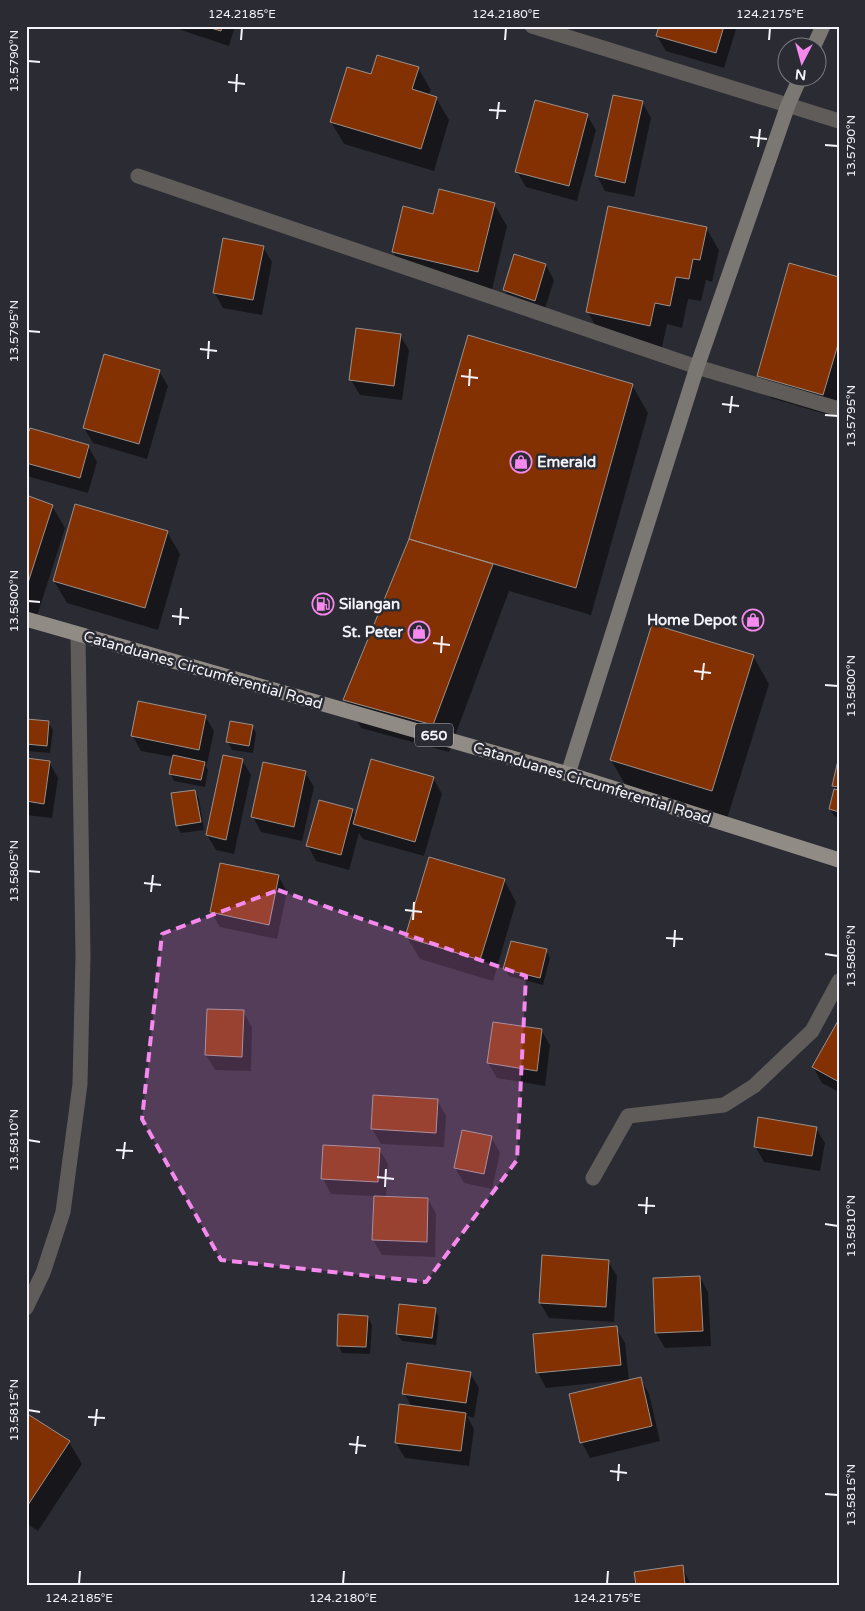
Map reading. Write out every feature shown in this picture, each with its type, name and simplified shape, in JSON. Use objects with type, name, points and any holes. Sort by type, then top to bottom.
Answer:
[{"type":"main road","name":"Catanduanes Circumferential Road","points":[[26,620],[568,774],[839,860]]},
{"type":"street","points":[[532,26],[839,121]]},
{"type":"street","points":[[818,38],[823,26]]},
{"type":"street","points":[[568,774],[697,367],[796,88]]},
{"type":"street","points":[[138,176],[697,367],[839,409]]},
{"type":"street","points":[[26,1308],[43,1273],[63,1212],[80,1084],[82,946],[78,635]]},
{"type":"street","points":[[593,1178],[628,1116],[724,1105],[754,1086],[812,1031],[839,981]]},
{"type":"highlighted area","points":[[278,890],[526,976],[517,1160],[426,1282],[221,1260],[142,1119],[162,934]]},
{"type":"building","points":[[204,26],[222,26],[221,31]]},
{"type":"building","points":[[659,26],[724,26],[716,53],[656,36]]},
{"type":"building","points":[[377,55],[419,67],[412,89],[437,97],[421,149],[330,122],[347,67],[371,74]]},
{"type":"building","points":[[613,95],[643,101],[625,183],[595,176]]},
{"type":"building","points":[[535,100],[588,114],[569,186],[515,172]]},
{"type":"building","points":[[439,189],[495,203],[478,272],[392,252],[403,206],[433,214]]},
{"type":"building","points":[[608,206],[707,227],[700,260],[693,259],[689,279],[676,277],[670,306],[655,303],[650,326],[586,312]]},
{"type":"building","points":[[223,238],[264,246],[253,300],[213,293]]},
{"type":"building","points":[[514,254],[546,264],[535,301],[503,290]]},
{"type":"building","points":[[789,263],[839,277],[839,341],[823,395],[757,376]]},
{"type":"building","points":[[356,328],[401,334],[394,386],[349,380]]},
{"type":"building","name":"Emerald","points":[[468,335],[633,384],[576,588],[409,539]]},
{"type":"building","points":[[104,354],[160,370],[139,444],[83,428]]},
{"type":"building","points":[[30,428],[89,445],[80,478],[26,463],[26,440]]},
{"type":"building","points":[[26,495],[53,505],[26,589]]},
{"type":"building","points":[[75,504],[168,531],[145,608],[53,581]]},
{"type":"building","name":"St. Peter","points":[[409,539],[493,564],[433,725],[343,700]]},
{"type":"building","points":[[652,624],[754,655],[712,791],[610,760]]},
{"type":"building","points":[[138,701],[206,715],[199,750],[131,736]]},
{"type":"building","points":[[26,719],[49,721],[47,746],[26,744]]},
{"type":"building","points":[[230,721],[253,725],[249,746],[226,742]]},
{"type":"building","points":[[173,755],[205,762],[201,780],[169,774]]},
{"type":"building","points":[[223,755],[243,759],[226,840],[206,835]]},
{"type":"building","points":[[839,756],[839,787],[832,786]]},
{"type":"building","points":[[26,758],[50,761],[44,804],[26,801]]},
{"type":"building","points":[[371,759],[434,777],[415,842],[353,824]]},
{"type":"building","points":[[263,762],[306,771],[294,827],[251,817]]},
{"type":"building","points":[[834,789],[839,790],[839,812],[829,809]]},
{"type":"building","points":[[195,790],[201,822],[176,826],[171,793]]},
{"type":"building","points":[[319,800],[353,809],[341,855],[306,846]]},
{"type":"building","points":[[429,857],[505,879],[480,960],[405,937]]},
{"type":"building","points":[[220,863],[279,875],[269,925],[210,912]]},
{"type":"building","points":[[511,941],[547,949],[540,978],[503,969]]},
{"type":"building","points":[[207,1009],[244,1010],[242,1057],[205,1055]]},
{"type":"building","points":[[839,1019],[839,1082],[812,1067]]},
{"type":"building","points":[[493,1022],[542,1029],[537,1071],[487,1063]]},
{"type":"building","points":[[373,1095],[438,1099],[436,1133],[371,1129]]},
{"type":"building","points":[[758,1117],[817,1127],[812,1156],[754,1147]]},
{"type":"building","points":[[462,1130],[492,1136],[484,1174],[454,1168]]},
{"type":"building","points":[[323,1145],[380,1148],[378,1182],[321,1179]]},
{"type":"building","points":[[374,1196],[428,1198],[427,1242],[372,1240]]},
{"type":"building","points":[[542,1255],[609,1260],[606,1307],[539,1303]]},
{"type":"building","points":[[700,1276],[703,1331],[655,1333],[653,1278]]},
{"type":"building","points":[[399,1304],[436,1308],[432,1338],[396,1334]]},
{"type":"building","points":[[338,1314],[368,1316],[366,1347],[337,1346]]},
{"type":"building","points":[[617,1326],[621,1365],[536,1373],[533,1334]]},
{"type":"building","points":[[407,1363],[471,1372],[466,1403],[402,1394]]},
{"type":"building","points":[[641,1377],[652,1426],[580,1443],[569,1394]]},
{"type":"building","points":[[399,1404],[466,1413],[461,1451],[395,1443]]},
{"type":"building","points":[[26,1413],[70,1441],[26,1508]]},
{"type":"building","points":[[683,1565],[685,1585],[636,1585],[634,1572]]},
{"type":"place","name":"Emerald","points":[[521,462]]},
{"type":"place","name":"Silangan","points":[[323,604]]},
{"type":"place","name":"Home Depot","points":[[753,620]]},
{"type":"place","name":"St. Peter","points":[[419,632]]}]
